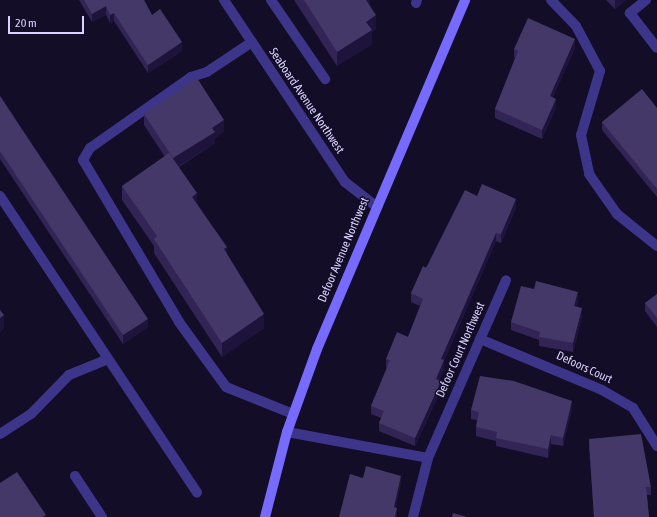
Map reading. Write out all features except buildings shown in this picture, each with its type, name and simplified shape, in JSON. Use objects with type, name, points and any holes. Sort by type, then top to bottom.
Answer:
[{"type":"street","name":"Seaboard Avenue Northwest","points":[[224,0],[345,182],[377,207]]},
{"type":"street","points":[[271,0],[324,79]]},
{"type":"street","name":"Defoor Avenue Northwest","points":[[265,517],[293,414],[377,207],[465,0]]},
{"type":"street","points":[[552,0],[576,26],[600,71],[581,135],[589,174],[617,214],[657,246]]},
{"type":"street","points":[[646,0],[630,13],[657,48]]},
{"type":"street","points":[[252,42],[207,72],[191,76],[90,148],[83,160],[179,322],[226,387],[293,414]]},
{"type":"street","points":[[0,196],[197,492]]},
{"type":"street","name":"Defoor Court Northwest","points":[[413,517],[428,458],[506,280]]},
{"type":"street","name":"Defoors Court","points":[[480,339],[602,390],[633,408],[657,446]]},
{"type":"street","points":[[0,434],[31,414],[69,375],[108,359]]},
{"type":"street","points":[[287,432],[428,458]]},
{"type":"street","points":[[75,476],[102,517]]}]
